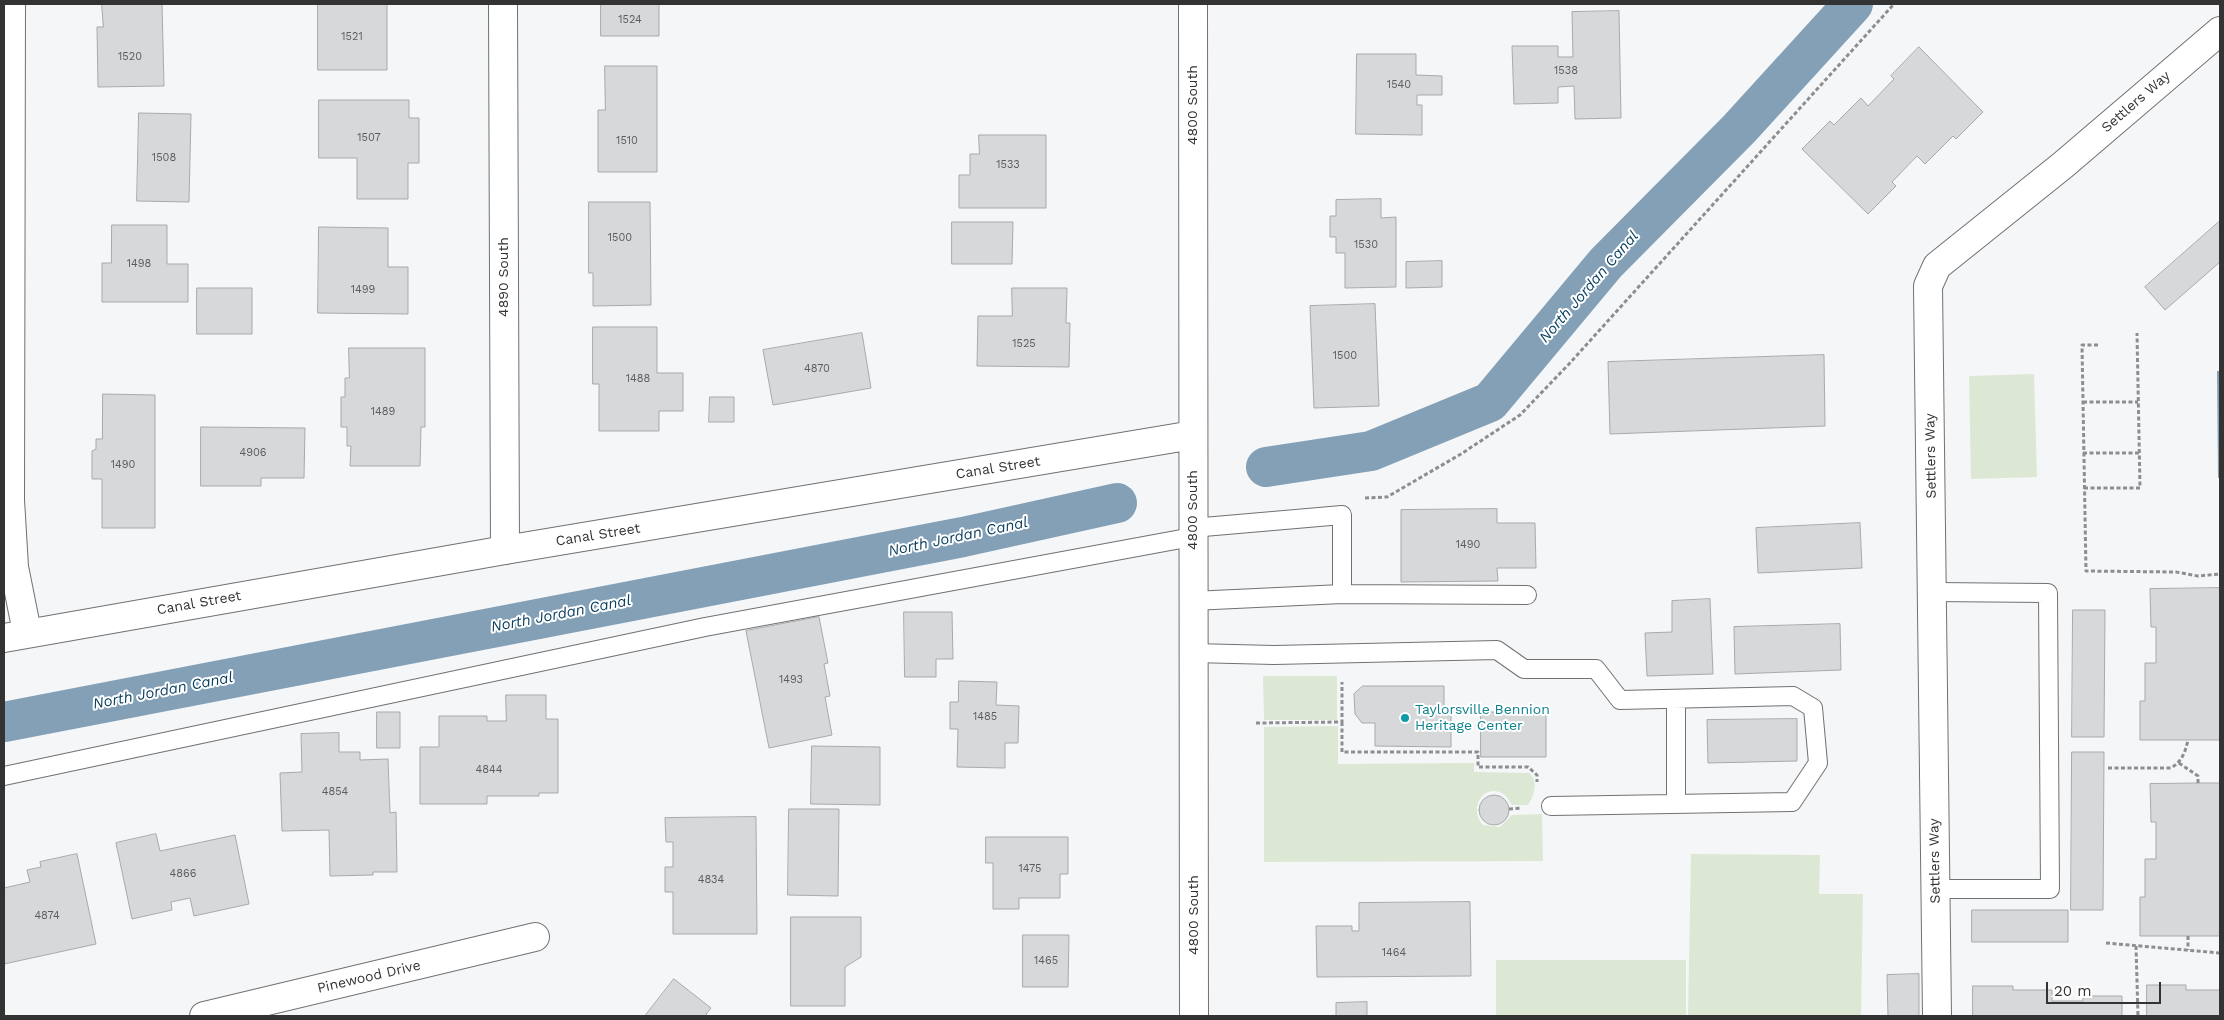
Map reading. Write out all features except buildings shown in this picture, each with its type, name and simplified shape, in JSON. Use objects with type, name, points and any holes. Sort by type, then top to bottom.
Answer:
[{"type":"street","points":[[11,4],[10,500],[14,567],[15,635]]},
{"type":"street","name":"4890 South","points":[[503,4],[505,550]]},
{"type":"street","name":"4800 South","points":[[1193,4],[1192,601],[1194,1016]]},
{"type":"street","name":"Settlers Way","points":[[1937,1016],[1928,286],[1937,266],[2063,164],[2220,31]]},
{"type":"street","name":"Canal Street","points":[[15,635],[505,550],[1193,436]]},
{"type":"street","name":"Pinewood Drive","points":[[204,1016],[535,937]]},
{"type":"lane","points":[[4,776],[705,627],[1192,532],[1342,515],[1342,594]]},
{"type":"lane","points":[[1932,592],[2048,593],[2050,889],[1935,889]]},
{"type":"lane","points":[[1192,601],[1342,594],[1526,596]]},
{"type":"lane","points":[[1193,653],[1256,655],[1496,650],[1524,669],[1596,669],[1620,700],[1793,696],[1813,708],[1818,763],[1792,802],[1551,806]]},
{"type":"lane","points":[[1676,699],[1676,803]]},
{"type":"path","points":[[1359,499],[1387,497],[1461,454],[1520,414],[1569,364],[1894,4]]},
{"type":"path","points":[[2084,488],[2140,488],[2137,333]]},
{"type":"path","points":[[2098,346],[2082,346],[2086,571],[2176,572],[2198,576],[2220,574]]},
{"type":"path","points":[[2083,402],[2138,402]]},
{"type":"path","points":[[2084,454],[2140,453]]},
{"type":"path","points":[[1341,654],[1342,752],[1478,752],[1478,767],[1528,767],[1537,775],[1537,784]]},
{"type":"path","points":[[1256,723],[1342,722]]},
{"type":"path","points":[[2108,768],[2171,768],[2179,763],[2184,756],[2188,740]]},
{"type":"path","points":[[2179,763],[2198,776],[2198,783]]},
{"type":"path","points":[[1509,809],[1526,808]]},
{"type":"path","points":[[2188,936],[2188,950]]},
{"type":"path","points":[[2106,943],[2220,953]]},
{"type":"path","points":[[2136,946],[2138,1016]]},
{"type":"green space","points":[[2034,374],[2037,477],[1971,479],[1969,376]]},
{"type":"green space","points":[[1263,676],[1337,676],[1337,720],[1264,720]]},
{"type":"green space","points":[[1338,726],[1338,764],[1474,763],[1474,772],[1529,773],[1535,784],[1534,793],[1528,805],[1512,805],[1505,795],[1498,791],[1491,791],[1485,793],[1481,798],[1477,810],[1483,825],[1500,827],[1512,815],[1542,814],[1543,861],[1264,862],[1264,727]]},
{"type":"green space","points":[[1691,854],[1820,855],[1819,894],[1863,894],[1861,1016],[1688,1016]]},
{"type":"green space","points":[[1496,960],[1686,960],[1686,1016],[1496,1016]]},
{"type":"water","points":[[2217,371],[2220,371],[2220,478],[2218,478]]},
{"type":"waterway","name":"North Jordan Canal","points":[[1266,467],[1371,451],[1490,402],[1606,263],[1739,129],[1853,4]]},
{"type":"waterway","name":"North Jordan Canal","points":[[4,722],[963,537],[1117,503]]},
{"type":"place","name":"Taylorsville Bennion Heritage Center","points":[[1405,718]]}]
